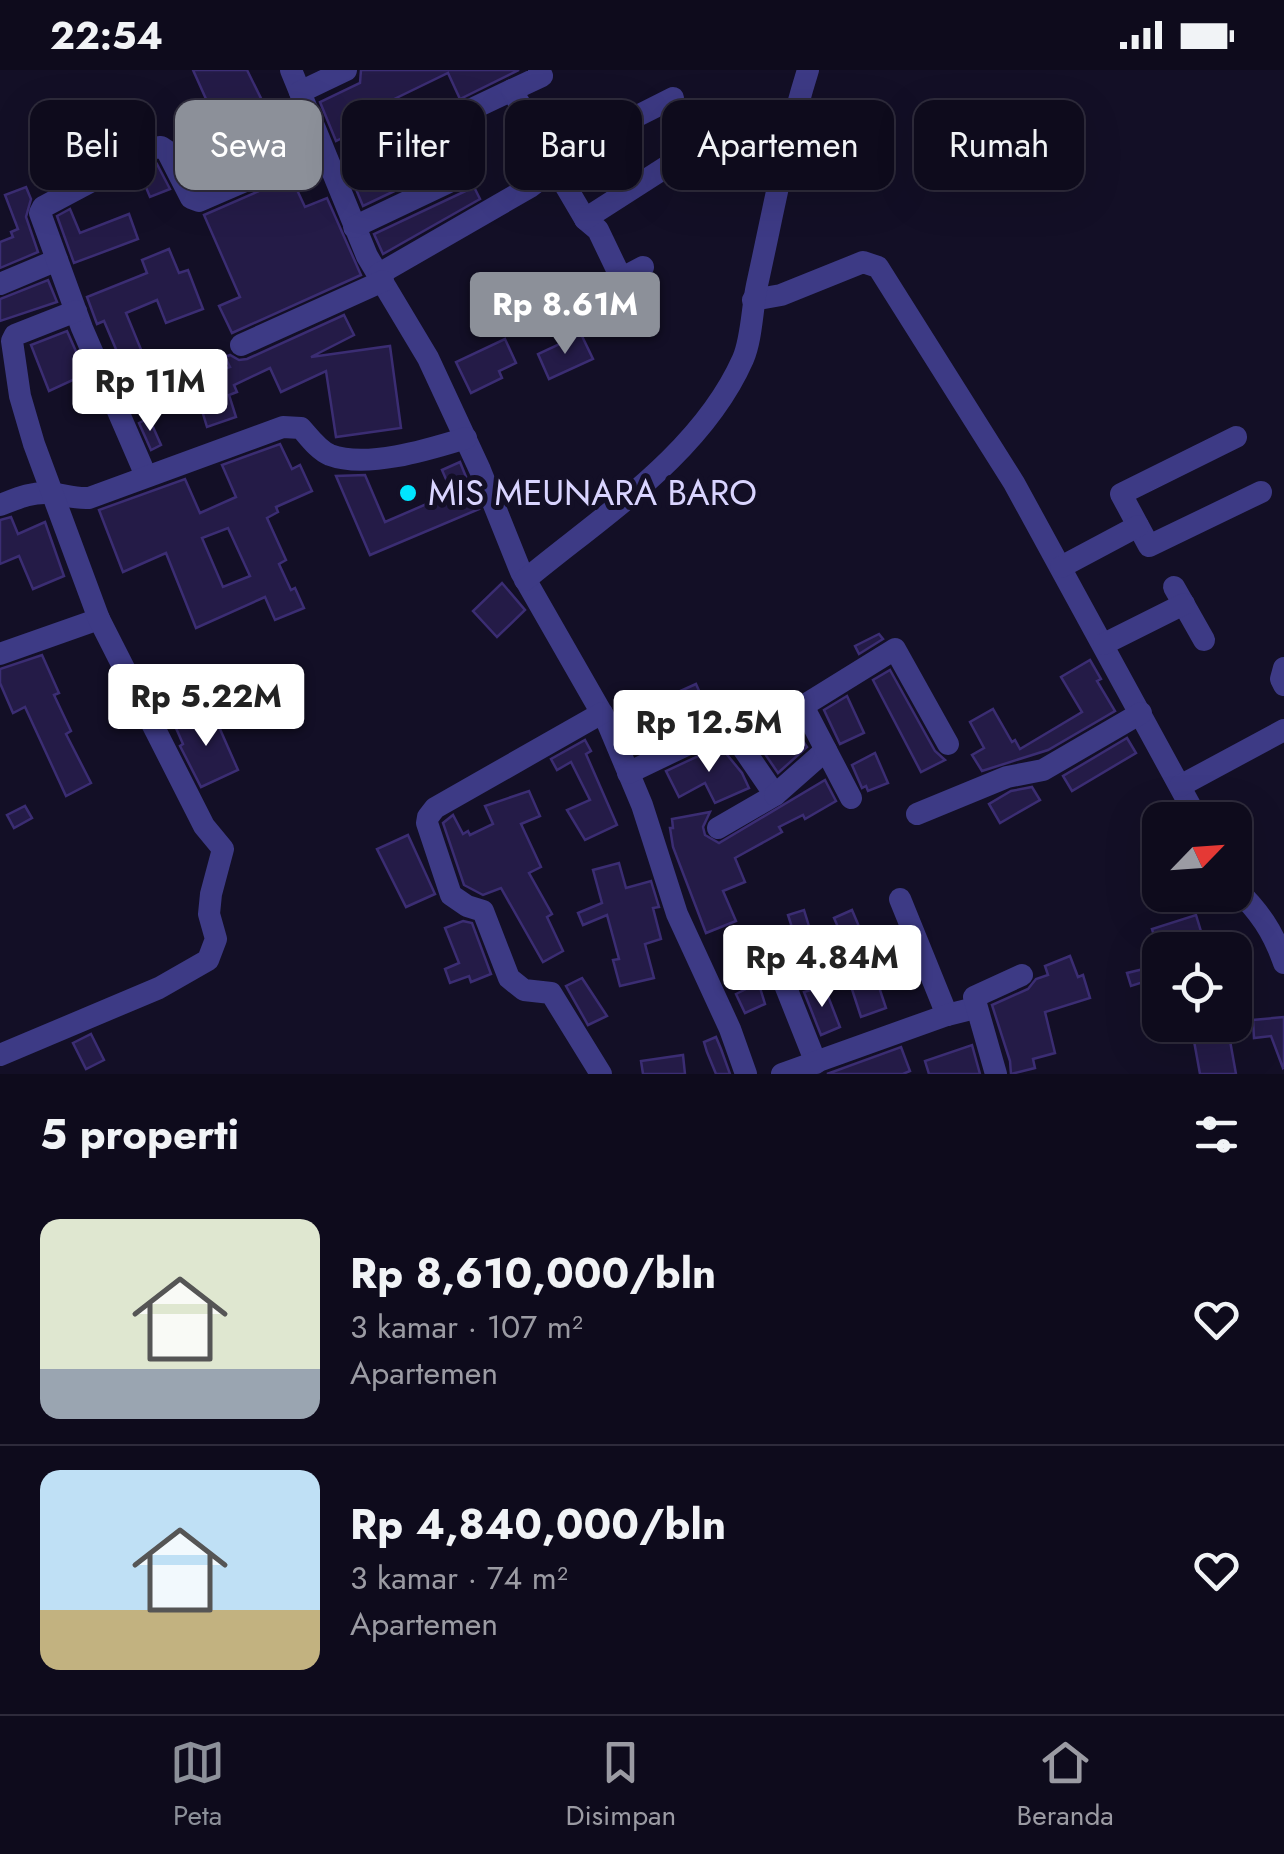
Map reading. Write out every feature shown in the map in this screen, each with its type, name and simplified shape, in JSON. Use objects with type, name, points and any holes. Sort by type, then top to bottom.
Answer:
[{"type":"street","points":[[296,81],[346,70]]},
{"type":"street","points":[[521,569],[644,482],[702,426],[744,356],[753,300],[808,70]]},
{"type":"street","points":[[485,103],[545,72]]},
{"type":"street","points":[[512,90],[518,100]]},
{"type":"street","points":[[642,115],[673,98]]},
{"type":"street","points":[[146,476],[76,311],[40,213],[43,207],[154,148],[161,146],[168,151],[175,165]]},
{"type":"street","points":[[322,150],[354,227],[428,358],[521,569],[602,713],[642,805],[677,914],[730,1029],[746,1074]]},
{"type":"street","points":[[585,219],[662,170]]},
{"type":"street","points":[[187,190],[191,198],[199,201],[224,190]]},
{"type":"street","points":[[354,227],[432,190]]},
{"type":"street","points":[[241,344],[381,278],[527,190]]},
{"type":"street","points":[[568,190],[585,219],[598,230],[621,278]]},
{"type":"street","points":[[0,284],[57,260]]},
{"type":"street","points":[[753,300],[781,295],[863,262],[878,267],[1014,483],[1188,802]]},
{"type":"street","points":[[575,303],[643,267]]},
{"type":"street","points":[[0,1055],[158,988],[208,960],[216,939],[210,894],[224,854],[99,619],[65,532],[6,341],[22,330],[76,311]]},
{"type":"street","points":[[0,505],[32,494],[54,493],[71,500],[89,498],[283,427],[301,428],[331,456],[347,458],[423,451],[466,438]]},
{"type":"street","points":[[1236,437],[1121,494],[1149,546],[1261,492]]},
{"type":"street","points":[[1061,567],[1138,526]]},
{"type":"street","points":[[1104,644],[1179,596],[1204,640]]},
{"type":"street","points":[[0,654],[99,619]]},
{"type":"street","points":[[851,798],[803,706],[892,640],[948,744]]},
{"type":"street","points":[[1284,668],[1284,686]]},
{"type":"street","points":[[601,1074],[556,998],[545,990],[516,986],[509,978],[483,912],[451,895],[428,817],[435,808],[602,713]]},
{"type":"street","points":[[917,814],[1007,776],[1043,770],[1141,713]]},
{"type":"street","points":[[628,774],[711,730],[722,728],[738,740],[774,794]]},
{"type":"street","points":[[1180,786],[1284,730]]},
{"type":"street","points":[[718,828],[774,794],[826,750]]},
{"type":"street","points":[[900,899],[947,1015]]},
{"type":"street","points":[[1252,904],[1274,934],[1284,963]]},
{"type":"street","points":[[781,974],[800,1070],[975,1008]]},
{"type":"street","points":[[996,1074],[974,998],[1022,974]]},
{"type":"building","points":[[193,70],[247,70],[262,100],[206,100]]},
{"type":"building","points":[[361,70],[519,70],[460,99],[448,73],[392,100],[342,100],[342,138],[336,141],[322,101],[360,83]]},
{"type":"building","points":[[155,165],[170,189],[150,197],[147,190],[155,190]]},
{"type":"building","points":[[26,187],[31,199],[26,217],[38,252],[0,268],[0,242],[13,237],[11,232],[18,229],[5,195]]},
{"type":"building","points":[[261,190],[297,190],[305,207],[327,198],[361,275],[232,333],[219,306],[240,297],[204,215]]},
{"type":"building","points":[[356,190],[397,190],[363,206]]},
{"type":"building","points":[[468,190],[476,190],[480,199],[383,254],[374,234]]},
{"type":"building","points":[[70,209],[80,233],[129,214],[138,239],[74,263],[57,216]]},
{"type":"building","points":[[169,249],[179,273],[188,270],[203,309],[166,323],[157,300],[126,313],[142,352],[121,361],[104,321],[97,324],[87,297],[147,273],[142,260]]},
{"type":"building","points":[[48,280],[57,302],[0,321],[0,299]]},
{"type":"building","points":[[344,315],[354,335],[311,357],[390,346],[401,428],[336,437],[326,371],[281,392],[270,368],[234,385],[237,392],[229,395],[236,417],[207,427],[200,404],[185,410],[178,390],[222,376],[221,370],[230,367],[225,357],[247,359]]},
{"type":"building","points":[[67,331],[86,374],[49,391],[31,345]]},
{"type":"building","points":[[581,334],[593,359],[549,379],[538,354]]},
{"type":"building","points":[[505,339],[516,363],[499,371],[502,378],[471,393],[456,362]]},
{"type":"building","points":[[149,418],[161,445],[151,450],[139,423]]},
{"type":"building","points":[[280,444],[292,469],[300,465],[312,491],[276,507],[278,512],[267,518],[286,560],[279,564],[304,608],[275,620],[265,597],[196,628],[166,553],[123,572],[99,510],[185,479],[200,513],[236,497],[222,465]],"holes":[[[228,528],[250,576],[223,587],[202,538]]]},
{"type":"building","points":[[460,462],[479,509],[370,555],[336,476],[365,475],[385,522],[452,493],[442,470]]},
{"type":"building","points":[[11,517],[18,534],[45,522],[64,576],[33,589],[19,556],[0,564],[0,520]]},
{"type":"building","points":[[502,583],[525,610],[497,637],[473,611]]},
{"type":"building","points":[[879,634],[883,639],[859,654],[855,646]]},
{"type":"building","points":[[42,655],[59,693],[54,695],[71,731],[66,734],[91,783],[66,796],[25,707],[13,713],[0,683],[0,669]]},
{"type":"building","points":[[1090,660],[1115,711],[1048,750],[982,771],[972,755],[984,748],[970,722],[993,709],[1020,749],[1082,712],[1061,677]]},
{"type":"building","points":[[890,670],[935,751],[945,760],[921,772],[873,680]]},
{"type":"building","points":[[696,684],[709,713],[652,745],[649,740],[634,746],[623,720],[638,714],[635,708]]},
{"type":"building","points":[[847,696],[864,733],[840,744],[824,710]]},
{"type":"building","points":[[212,711],[238,770],[201,787],[180,746],[183,744],[176,728]]},
{"type":"building","points":[[784,712],[807,747],[778,773],[763,751],[782,742],[769,722]]},
{"type":"building","points":[[1127,738],[1136,753],[1072,791],[1063,776]]},
{"type":"building","points":[[585,740],[591,751],[586,754],[617,825],[585,840],[567,810],[590,800],[571,762],[557,770],[551,759]]},
{"type":"building","points":[[720,746],[749,788],[715,803],[705,783],[679,797],[666,771]]},
{"type":"building","points":[[875,753],[888,783],[868,791],[866,786],[862,788],[852,765]]},
{"type":"building","points":[[825,780],[836,801],[805,819],[803,815],[779,827],[782,832],[735,858],[745,882],[723,891],[736,921],[706,933],[673,847],[672,819],[710,812],[703,827],[705,835],[719,843]]},
{"type":"building","points":[[1032,787],[1040,800],[1000,823],[989,804],[1011,791]]},
{"type":"building","points":[[529,791],[540,816],[521,824],[541,867],[529,873],[552,914],[547,917],[563,951],[543,962],[501,888],[483,895],[464,885],[443,823],[453,815],[463,834],[468,831],[470,835],[493,824],[485,806]]},
{"type":"building","points":[[25,806],[32,818],[14,828],[7,815]]},
{"type":"building","points":[[408,835],[435,894],[406,907],[377,849]]},
{"type":"building","points":[[619,863],[626,888],[651,881],[659,907],[653,908],[661,939],[645,944],[654,978],[620,986],[613,960],[619,959],[607,915],[583,925],[578,913],[602,903],[593,870]]},
{"type":"building","points":[[804,910],[820,962],[805,968],[788,915]]},
{"type":"building","points":[[852,910],[866,943],[848,950],[834,918]]},
{"type":"building","points":[[1196,915],[1201,932],[1153,932],[1152,929]]},
{"type":"building","points":[[463,921],[472,923],[491,974],[471,982],[469,976],[450,983],[445,969],[459,963],[445,928]]},
{"type":"building","points":[[1070,956],[1078,977],[1083,975],[1090,998],[1045,1012],[1055,1053],[1033,1059],[1035,1068],[1011,1074],[992,1005],[1028,989],[1036,979],[1048,975],[1045,966]]},
{"type":"building","points":[[873,969],[886,1008],[861,1017],[848,977]]},
{"type":"building","points":[[1142,969],[1142,982],[1131,986],[1127,973]]},
{"type":"building","points":[[756,975],[765,1004],[745,1013],[736,994],[748,988],[744,980]]},
{"type":"building","points":[[582,978],[607,1016],[588,1025],[566,986]]},
{"type":"building","points":[[824,986],[840,1027],[821,1035],[804,992]]},
{"type":"building","points":[[1284,1017],[1283,1068],[1271,1036],[1254,1038],[1253,1020]]},
{"type":"building","points":[[91,1034],[104,1060],[86,1069],[73,1043]]},
{"type":"building","points":[[716,1037],[730,1074],[716,1074],[707,1052],[704,1042]]},
{"type":"building","points":[[1194,1042],[1230,1042],[1236,1074],[1200,1074]]},
{"type":"building","points":[[972,1045],[980,1074],[929,1074],[925,1061]]},
{"type":"building","points":[[901,1047],[910,1071],[903,1074],[827,1074]]},
{"type":"building","points":[[683,1055],[685,1074],[643,1074],[641,1061]]},
{"type":"place","name":"MIS MEUNARA BARO","points":[[408,493]]}]
